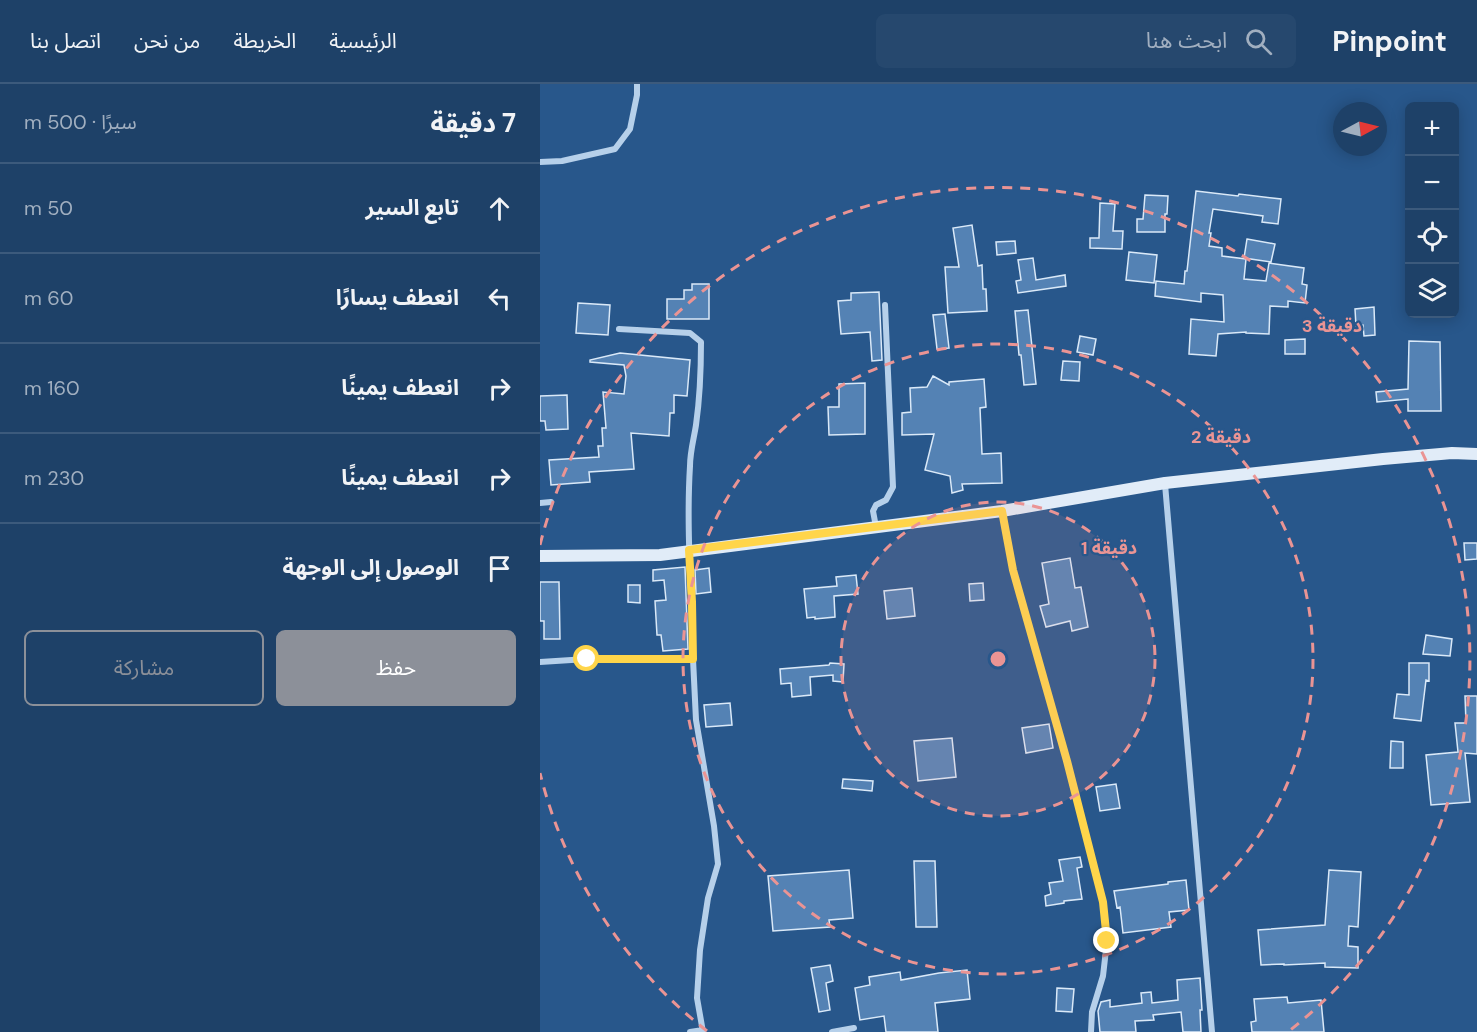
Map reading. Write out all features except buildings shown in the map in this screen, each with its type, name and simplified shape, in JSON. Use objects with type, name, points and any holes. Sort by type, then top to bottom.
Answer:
[{"type":"main road","points":[[540,556],[660,555],[1002,511],[1165,483],[1383,459],[1452,453],[1477,454]]},
{"type":"street","points":[[540,162],[615,149],[630,129],[637,84]]},
{"type":"street","points":[[876,527],[873,511],[876,505],[886,500],[894,487],[885,305]]},
{"type":"street","points":[[619,329],[690,333],[701,342],[696,423],[690,464],[689,550],[696,720],[714,826],[717,864],[708,898],[700,950],[698,998],[703,1031],[690,1032]]},
{"type":"street","points":[[1165,483],[1212,1032]]},
{"type":"street","points":[[540,503],[550,502]]},
{"type":"street","points":[[1002,511],[1013,570],[1067,761],[1103,902],[1107,941],[1103,976],[1092,1012],[1091,1032]]},
{"type":"street","points":[[540,662],[587,659],[693,659]]},
{"type":"street","points":[[832,1032],[854,1028]]},
{"type":"route","points":[[587,659],[693,659],[689,550],[1002,511],[1013,570],[1067,761],[1103,902],[1107,941]]}]
